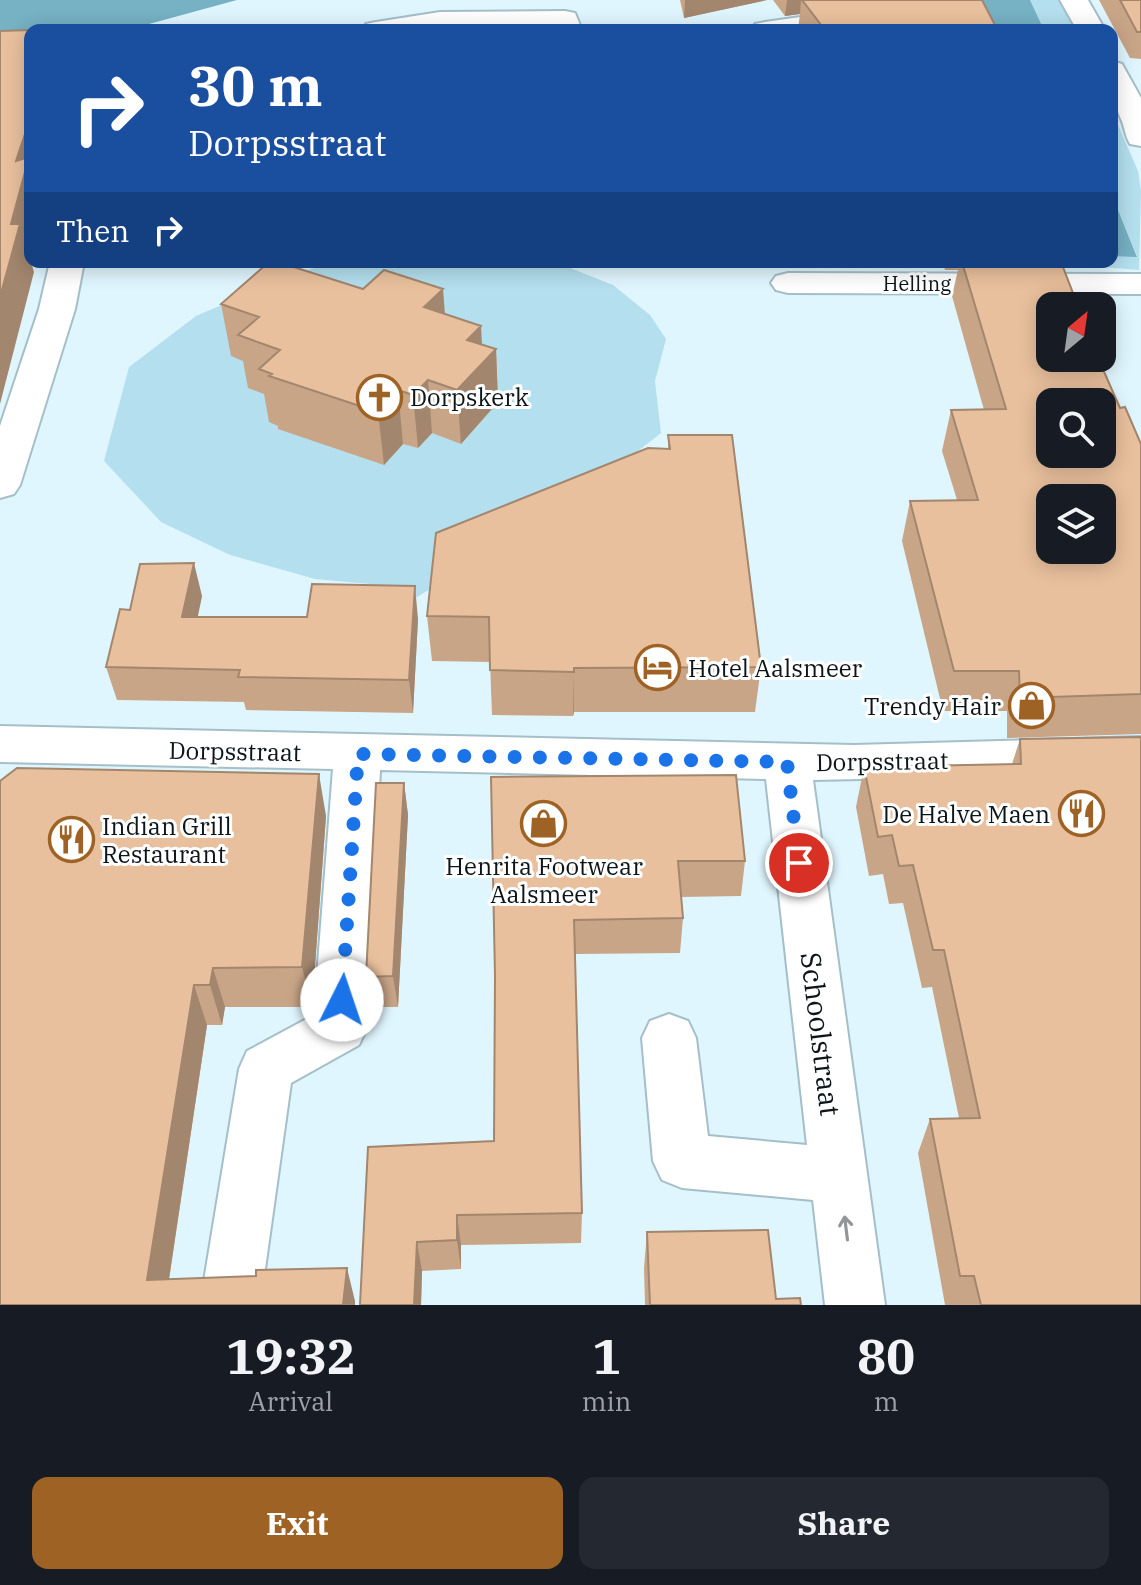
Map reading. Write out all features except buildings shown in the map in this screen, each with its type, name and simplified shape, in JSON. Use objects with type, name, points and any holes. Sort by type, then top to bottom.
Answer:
[{"type":"street","points":[[1074,0],[1088,24]]},
{"type":"street","points":[[808,24],[887,13]]},
{"type":"street","points":[[414,24],[440,20],[565,19],[566,24]]},
{"type":"street","points":[[1118,82],[1138,122],[1141,137]]},
{"type":"street","points":[[0,485],[57,309],[66,268]]},
{"type":"street","name":"Helling","points":[[788,283],[1141,284]]},
{"type":"street","name":"Dorpsstraat","points":[[0,744],[854,763],[1141,755]]},
{"type":"street","points":[[230,1305],[266,1069],[340,1028],[358,754]]},
{"type":"street","name":"Schoolstraat","points":[[787,762],[855,1305]]},
{"type":"street","points":[[669,1038],[682,1161],[839,1175]]},
{"type":"shaded area","points":[[0,0],[237,0],[149,24],[24,24],[24,59],[0,68]]},
{"type":"shaded area","points":[[961,0],[1030,0],[1041,24],[971,24]]},
{"type":"shaded area","points":[[1030,0],[1063,0],[1073,24],[1041,24]]},
{"type":"shaded area","points":[[1118,125],[1138,171],[1141,191],[1139,270],[1114,268],[1118,268],[1118,256],[1137,256],[1118,210]]},
{"type":"shaded area","points":[[1118,210],[1137,257],[1118,256]]},
{"type":"shaded area","points":[[314,268],[570,268],[613,285],[650,315],[666,339],[655,381],[661,433],[569,501],[409,602],[370,584],[315,579],[230,555],[161,522],[104,461],[129,367],[196,316]]},
{"type":"place","name":"Dorpskerk","points":[[379,397]]},
{"type":"place","name":"Hotel Aalsmeer","points":[[657,668]]},
{"type":"place","name":"Trendy Hair","points":[[1032,706]]},
{"type":"place","name":"De Halve Maen","points":[[1081,814]]},
{"type":"place","name":"Henrita Footwear Aalsmeer","points":[[544,824]]},
{"type":"place","name":"Indian Grill Restaurant","points":[[71,840]]},
{"type":"route","points":[[342,1000],[358,754],[787,762],[799,863]]}]
